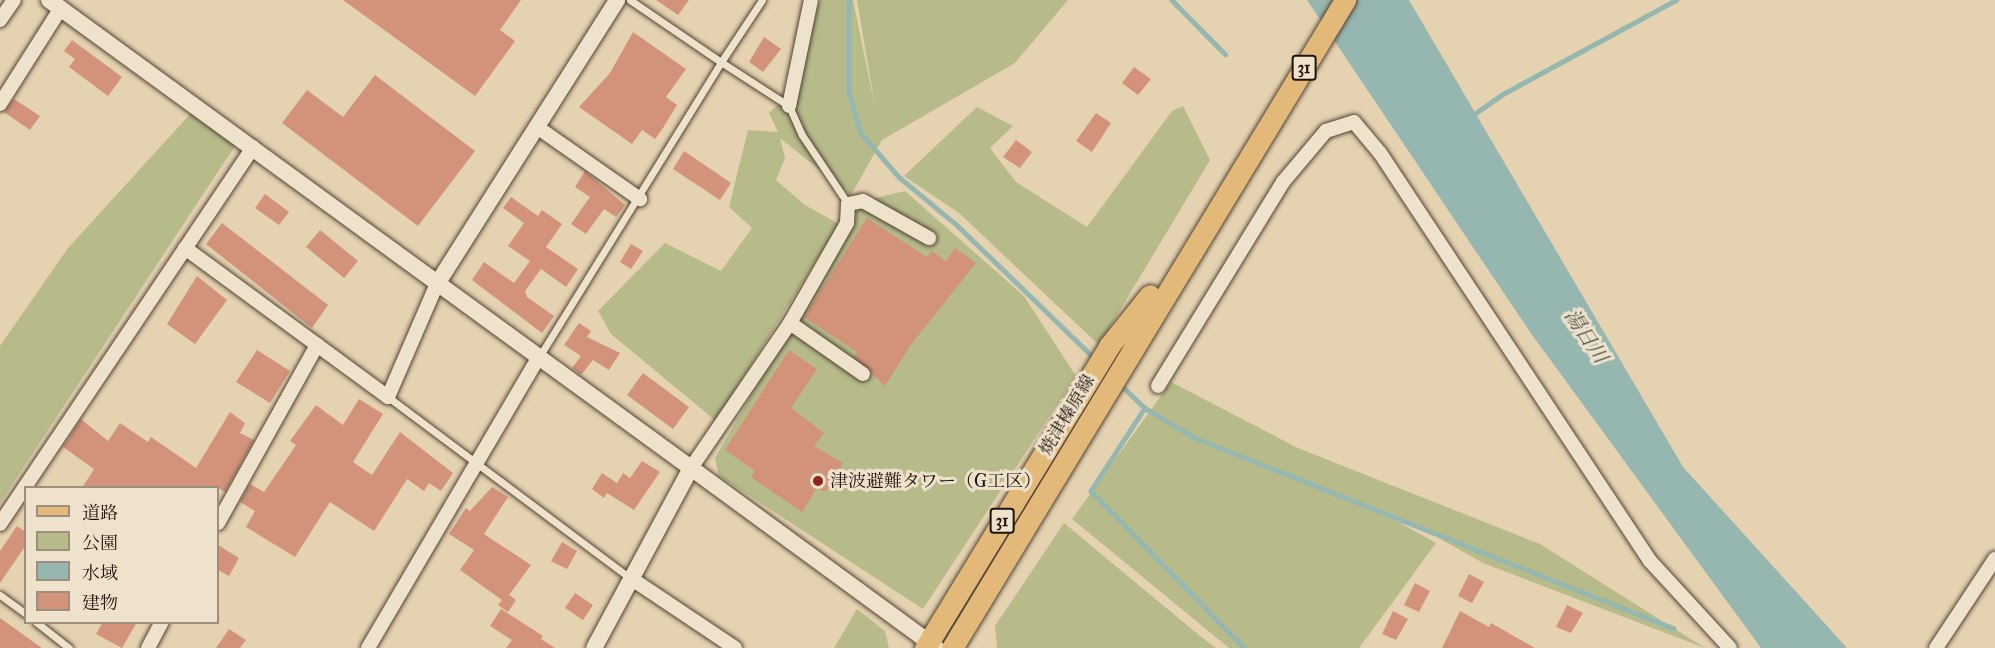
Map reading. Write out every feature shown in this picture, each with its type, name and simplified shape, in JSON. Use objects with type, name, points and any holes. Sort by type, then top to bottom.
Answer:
[{"type":"main road","name":"焼津榛原線","points":[[943,646],[1116,353],[1208,224],[1345,0]]},
{"type":"street","points":[[0,20],[14,0]]},
{"type":"street","points":[[185,248],[388,397],[437,284],[617,0]]},
{"type":"street","points":[[789,106],[811,0]]},
{"type":"street","points":[[0,104],[55,4],[437,284],[943,646]]},
{"type":"street","points":[[1158,386],[1283,182],[1326,131],[1354,122],[1459,271],[1650,561],[1730,648]]},
{"type":"street","points":[[537,127],[640,199]]},
{"type":"street","points":[[25,486],[253,147]]},
{"type":"street","points":[[594,648],[692,468],[790,322],[847,223],[848,204],[863,201],[929,238]]},
{"type":"street","points":[[790,322],[863,374]]},
{"type":"street","points":[[219,521],[317,345]]},
{"type":"street","points":[[368,648],[539,357]]},
{"type":"street","points":[[0,524],[24,488]]},
{"type":"street","points":[[1936,648],[1995,559]]},
{"type":"street","points":[[632,579],[735,648]]},
{"type":"street","points":[[148,648],[161,624]]},
{"type":"lane","points":[[630,0],[789,106],[802,135],[848,204]]},
{"type":"lane","points":[[539,357],[640,199],[762,0]]},
{"type":"lane","points":[[388,397],[476,465],[632,579]]},
{"type":"lane","points":[[0,595],[24,613]]},
{"type":"lane","points":[[47,626],[69,648]]},
{"type":"green space","points":[[820,0],[853,0],[875,107],[857,0],[1068,0],[1015,63],[882,140],[851,195],[780,138],[785,158],[776,180],[805,205],[839,224],[716,421],[611,334],[598,311],[665,243],[721,271],[752,228],[729,207],[748,130],[778,132],[769,113],[792,91]]},
{"type":"green space","points":[[1183,106],[1210,160],[1099,345],[959,213],[904,176],[977,107],[1013,126],[990,148],[1016,182],[1087,227],[1172,111]]},
{"type":"green space","points":[[193,111],[237,143],[0,503],[0,346],[68,248]]},
{"type":"green space","points":[[905,191],[1024,296],[1076,376],[923,609],[719,476],[715,458],[863,201]]},
{"type":"green space","points":[[1171,382],[1298,448],[1540,544],[1705,648],[1483,563],[1407,520],[1362,502],[1436,543],[1359,648],[1229,648],[1072,519]]},
{"type":"green space","points":[[1064,523],[1216,648],[997,648],[995,626]]},
{"type":"green space","points":[[857,609],[885,631],[889,648],[834,648]]},
{"type":"water","name":"湯日川","points":[[1307,0],[1409,0],[1683,467],[1847,648],[1761,648],[1530,332]]},
{"type":"building","points":[[343,0],[521,0],[500,30],[515,41],[475,96]]},
{"type":"building","points":[[656,0],[689,0],[678,15]]},
{"type":"building","points":[[633,32],[686,69],[666,97],[677,105],[663,128],[655,139],[642,130],[632,144],[579,107],[610,73]]},
{"type":"building","points":[[764,37],[781,49],[763,72],[749,62]]},
{"type":"building","points":[[72,40],[122,77],[108,96],[69,67],[75,59],[64,51]]},
{"type":"building","points":[[1134,67],[1151,79],[1138,95],[1122,83]]},
{"type":"building","points":[[375,75],[475,151],[418,226],[282,123],[307,90],[343,117]]},
{"type":"building","points":[[14,99],[40,116],[30,130],[4,112]]},
{"type":"building","points":[[1096,113],[1111,123],[1092,152],[1076,141]]},
{"type":"building","points":[[1016,140],[1032,152],[1020,168],[1003,157]]},
{"type":"building","points":[[684,151],[731,183],[720,200],[673,169]]},
{"type":"building","points":[[585,171],[625,205],[616,217],[604,209],[586,234],[571,224],[590,197],[575,187]]},
{"type":"building","points":[[265,194],[289,212],[279,225],[255,208]]},
{"type":"building","points":[[511,197],[538,216],[542,210],[562,224],[546,247],[578,269],[566,287],[541,269],[525,291],[527,297],[554,316],[542,333],[472,280],[484,262],[514,283],[530,261],[508,246],[524,223],[503,208]]},
{"type":"building","points":[[867,218],[927,257],[932,251],[946,261],[955,248],[976,263],[910,346],[885,386],[854,357],[857,352],[804,317]]},
{"type":"building","points":[[222,223],[328,305],[312,328],[206,244]]},
{"type":"building","points":[[320,230],[358,261],[344,278],[306,247]]},
{"type":"building","points":[[631,244],[643,251],[631,269],[620,262]]},
{"type":"building","points":[[197,276],[227,300],[195,344],[167,324]]},
{"type":"building","points":[[579,323],[591,331],[587,337],[620,353],[609,370],[593,360],[581,375],[572,368],[581,356],[564,345]]},
{"type":"building","points":[[257,350],[290,371],[270,403],[236,382]]},
{"type":"building","points":[[789,350],[817,369],[791,408],[824,433],[814,446],[843,463],[825,492],[817,488],[802,512],[751,477],[755,471],[725,450]]},
{"type":"building","points":[[643,373],[689,407],[673,429],[627,395]]},
{"type":"building","points":[[359,399],[383,414],[353,462],[372,475],[400,432],[453,473],[441,491],[429,483],[424,491],[407,479],[374,531],[330,502],[295,557],[246,527],[255,511],[240,502],[250,484],[264,492],[296,445],[290,441],[316,405],[343,425]]},
{"type":"building","points":[[230,412],[245,423],[240,433],[254,440],[225,492],[219,489],[219,486],[83,486],[94,469],[63,447],[81,419],[108,441],[120,423],[148,442],[151,437],[196,468]]},
{"type":"building","points":[[642,461],[660,472],[634,510],[607,493],[604,498],[592,489],[602,473],[617,483],[623,473],[630,478]]},
{"type":"building","points":[[492,487],[508,497],[484,534],[531,565],[509,595],[516,600],[508,612],[498,605],[502,600],[460,570],[474,550],[449,534],[466,508],[470,511]]},
{"type":"building","points":[[17,526],[24,531],[24,548],[0,583],[0,551]]},
{"type":"building","points":[[562,542],[577,551],[567,569],[551,561]]},
{"type":"building","points":[[219,546],[239,558],[229,576],[219,571]]},
{"type":"building","points":[[1469,574],[1484,582],[1472,603],[1458,596]]},
{"type":"building","points":[[1415,583],[1430,591],[1419,612],[1404,605]]},
{"type":"building","points":[[575,593],[593,605],[583,620],[565,608]]},
{"type":"building","points":[[1567,605],[1583,613],[1571,633],[1556,627]]},
{"type":"building","points":[[501,609],[543,636],[541,639],[555,648],[506,648],[512,640],[490,626]]},
{"type":"building","points":[[1393,611],[1408,619],[1396,640],[1382,634]]},
{"type":"building","points":[[1460,611],[1489,627],[1491,623],[1535,648],[1442,648]]},
{"type":"building","points":[[0,618],[42,648],[0,648]]},
{"type":"building","points":[[102,624],[136,624],[122,648],[96,634]]},
{"type":"building","points":[[229,629],[246,640],[240,648],[216,648]]},
{"type":"waterway","points":[[849,0],[849,93],[861,133],[899,177],[958,226],[1094,358]]},
{"type":"waterway","points":[[1172,0],[1225,54]]},
{"type":"waterway","points":[[1470,117],[1501,95],[1676,0]]},
{"type":"waterway","points":[[1119,383],[1145,408],[1193,437],[1673,628]]},
{"type":"waterway","points":[[1145,408],[1091,491],[1245,648]]},
{"type":"place","name":"津波避難タワー（G工区）","points":[[818,481]]}]
